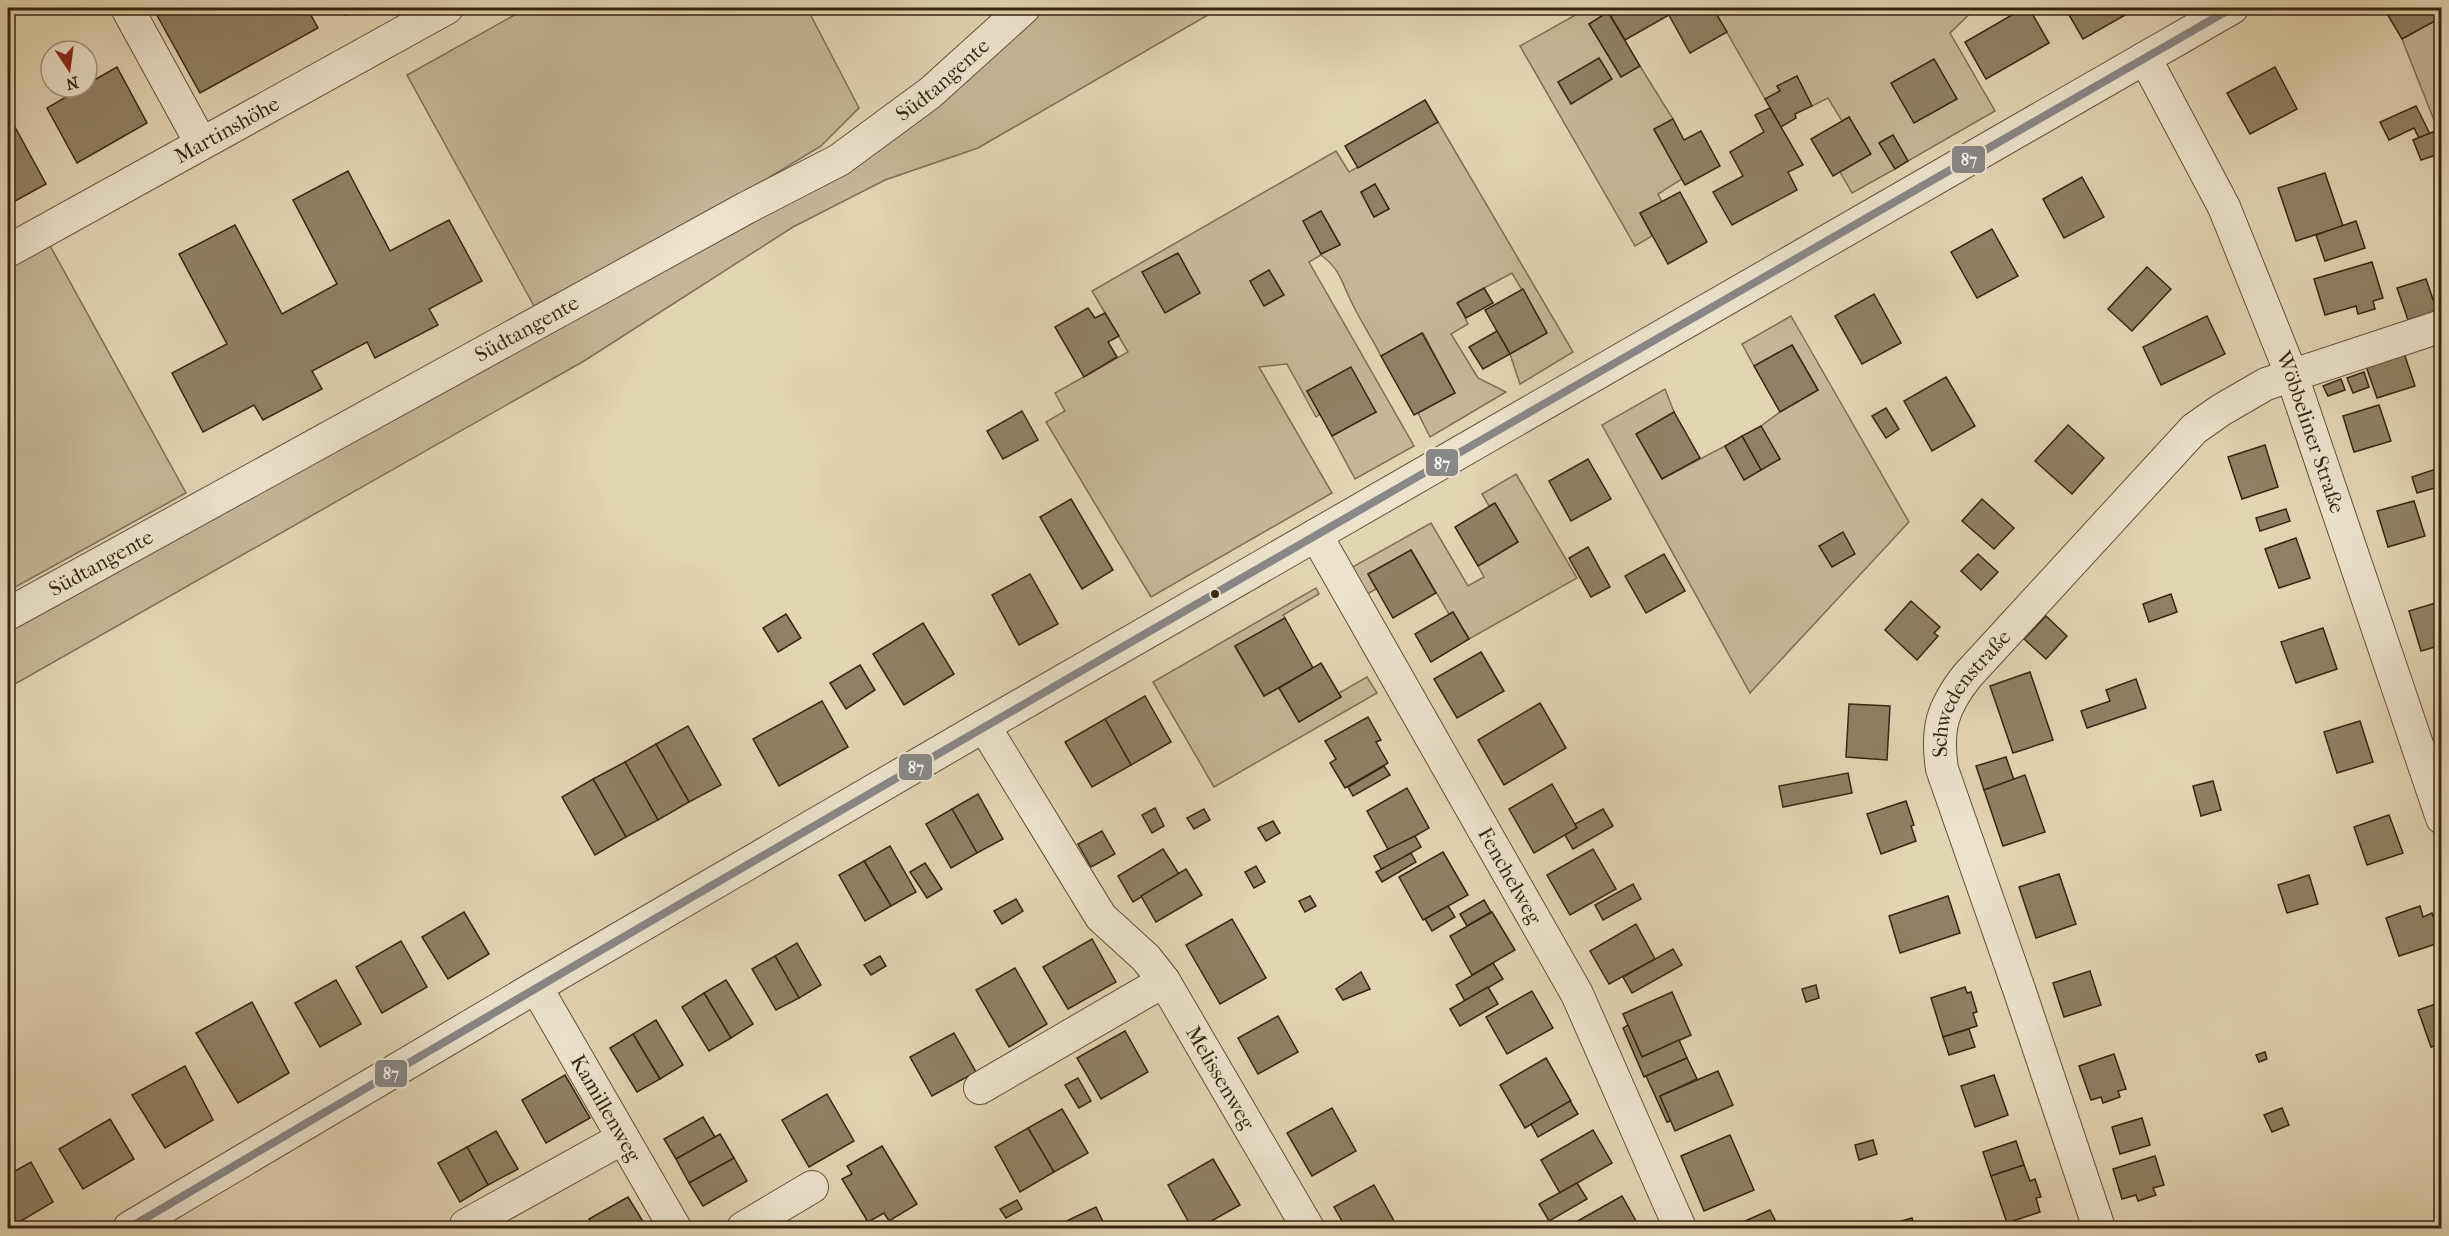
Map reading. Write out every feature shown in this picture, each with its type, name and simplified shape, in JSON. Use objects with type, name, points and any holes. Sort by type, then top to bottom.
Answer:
[{"type":"street","points":[[127,8],[201,144]]},
{"type":"street","name":"Martinshöhe","points":[[8,251],[447,8]]},
{"type":"street","name":"Südtangente","points":[[8,614],[735,213],[839,160],[930,93],[1024,8]]},
{"type":"street","points":[[129,1228],[984,726],[2232,8]]},
{"type":"street","name":"Wöbbeliner Straße","points":[[2145,58],[2224,207],[2292,376],[2442,818]]},
{"type":"street","name":"Schwedenstraße","points":[[2099,1228],[1942,769],[1938,743],[1942,719],[1952,695],[1967,676],[2194,429],[2221,410],[2266,384],[2442,326]]},
{"type":"street","name":"Fenchelweg","points":[[1316,535],[1577,994],[1680,1228]]},
{"type":"street","name":"Melissenweg","points":[[984,726],[1101,917],[1146,958],[1164,981],[1308,1228]]},
{"type":"street","points":[[980,1088],[1164,981]]},
{"type":"street","name":"Kamillenweg","points":[[536,987],[675,1228]]},
{"type":"street","points":[[466,1225],[623,1138]]},
{"type":"street","points":[[743,1228],[812,1187]]},
{"type":"shaded area","points":[[527,8],[807,8],[859,108],[821,146],[737,197],[534,306],[407,75]]},
{"type":"shaded area","points":[[1046,8],[1220,8],[978,148],[885,180],[793,227],[584,361],[8,688],[8,631],[811,190],[938,106]]},
{"type":"shaded area","points":[[1588,8],[1606,8],[1608,12],[1589,24],[1621,76],[1640,66],[1673,119],[1654,130],[1682,179],[1658,194],[1662,202],[1640,213],[1652,236],[1635,246],[1520,46]]},
{"type":"shaded area","points":[[1713,8],[1976,8],[1950,33],[1995,111],[1908,161],[1893,135],[1880,142],[1895,169],[1852,193],[1840,172],[1849,117],[1842,121],[1828,98],[1812,106],[1797,77],[1777,86],[1780,91],[1765,99]]},
{"type":"shaded area","points":[[2441,17],[2441,138],[2402,39]]},
{"type":"shaded area","points":[[1438,122],[1573,352],[1520,384],[1510,354],[1547,333],[1512,273],[1458,302],[1468,324],[1451,334],[1478,378],[1506,392],[1430,437],[1418,413],[1455,393],[1423,333],[1381,356],[1338,274],[1321,255],[1309,262],[1414,446],[1355,479],[1332,436],[1376,412],[1307,391],[1320,414],[1316,417],[1287,364],[1259,367],[1332,493],[1151,597],[1046,422],[1065,411],[1055,393],[1128,352],[1092,291],[1336,151],[1349,172]],"holes":[[[1375,184],[1389,209],[1374,217],[1361,192]],[[1321,211],[1340,244],[1321,254],[1304,221]]]},
{"type":"shaded area","points":[[48,242],[186,493],[8,591],[8,264]]},
{"type":"shaded area","points":[[1791,316],[1909,522],[1750,693],[1602,425],[1665,389],[1674,412],[1637,434],[1662,479],[1725,446],[1744,479],[1780,459],[1761,426],[1818,390],[1792,345],[1754,366],[1742,344]]},
{"type":"shaded area","points":[[1516,474],[1577,578],[1469,639],[1453,612],[1449,614],[1411,550],[1368,574],[1376,589],[1364,596],[1349,569],[1431,523],[1468,586],[1484,577],[1478,566],[1518,542],[1495,503],[1489,506],[1482,494]]},
{"type":"shaded area","points":[[1316,588],[1319,594],[1283,615],[1285,618],[1235,647],[1264,696],[1279,688],[1299,722],[1341,697],[1339,693],[1367,677],[1377,693],[1214,787],[1153,682]]},
{"type":"building","points":[[153,8],[307,8],[318,28],[200,93]]},
{"type":"building","points":[[341,8],[359,8],[345,15]]},
{"type":"building","points":[[1606,8],[1665,8],[1669,15],[1625,40]]},
{"type":"building","points":[[1665,8],[1713,8],[1727,32],[1690,53]]},
{"type":"building","points":[[2024,8],[2029,8],[2049,43],[1986,79],[1965,42]]},
{"type":"building","points":[[2065,8],[2124,8],[2127,14],[2083,39]]},
{"type":"building","points":[[2124,8],[2139,8],[2127,14]]},
{"type":"building","points":[[2394,8],[2442,8],[2442,17],[2402,39],[2386,12]]},
{"type":"building","points":[[1608,12],[1640,66],[1621,77],[1589,24]]},
{"type":"building","points":[[1599,58],[1612,79],[1571,104],[1558,82]]},
{"type":"building","points":[[1934,59],[1957,99],[1914,123],[1891,83]]},
{"type":"building","points":[[117,67],[147,123],[77,163],[47,108],[62,99],[99,99],[99,77]]},
{"type":"building","points":[[2275,67],[2297,109],[2250,134],[2227,93]]},
{"type":"building","points":[[1797,76],[1812,106],[1795,114],[1796,118],[1781,127],[1765,99],[1780,91],[1777,86]]},
{"type":"building","points":[[1425,100],[1438,122],[1358,168],[1345,146]]},
{"type":"building","points":[[2416,106],[2430,134],[2419,138],[2414,128],[2389,140],[2380,122]]},
{"type":"building","points":[[1770,108],[1803,165],[1788,172],[1797,190],[1732,225],[1713,192],[1743,176],[1730,152],[1764,132],[1755,115]]},
{"type":"building","points":[[1849,117],[1871,154],[1833,176],[1811,139]]},
{"type":"building","points":[[10,118],[46,184],[8,205],[8,120]]},
{"type":"building","points":[[1673,119],[1684,140],[1701,131],[1720,166],[1685,185],[1654,129]]},
{"type":"building","points":[[2438,130],[2442,138],[2442,153],[2421,160],[2413,140]]},
{"type":"building","points":[[1893,135],[1908,161],[1895,169],[1879,143]]},
{"type":"building","points":[[348,171],[390,251],[449,220],[482,281],[429,309],[438,325],[375,358],[367,342],[312,371],[322,389],[263,420],[254,405],[203,432],[172,373],[227,344],[179,254],[235,225],[282,314],[337,284],[293,200]]},
{"type":"building","points":[[2325,173],[2343,226],[2296,241],[2278,188]]},
{"type":"building","points":[[2082,177],[2104,217],[2064,238],[2043,199]]},
{"type":"building","points":[[1375,184],[1389,209],[1374,217],[1361,192]]},
{"type":"building","points":[[1680,192],[1707,242],[1668,264],[1640,213]]},
{"type":"building","points":[[1321,211],[1340,245],[1321,254],[1303,221]]},
{"type":"building","points":[[2356,221],[2365,248],[2325,261],[2316,235]]},
{"type":"building","points":[[1992,229],[2018,276],[1977,298],[1951,252]]},
{"type":"building","points":[[1178,253],[1200,293],[1165,313],[1142,272]]},
{"type":"building","points":[[2372,262],[2383,298],[2373,301],[2375,309],[2358,314],[2356,306],[2325,315],[2314,279]]},
{"type":"building","points":[[2147,267],[2171,289],[2132,331],[2108,309]]},
{"type":"building","points":[[1269,270],[1284,295],[1264,306],[1250,281]]},
{"type":"building","points":[[2426,279],[2437,311],[2408,320],[2397,288]]},
{"type":"building","points":[[1484,288],[1493,303],[1466,318],[1457,303]]},
{"type":"building","points":[[1523,289],[1547,333],[1510,354],[1485,310]]},
{"type":"building","points":[[1874,294],[1901,343],[1862,364],[1835,316]]},
{"type":"building","points":[[1088,308],[1095,318],[1105,313],[1119,336],[1108,342],[1117,357],[1084,377],[1055,327]]},
{"type":"building","points":[[2207,316],[2225,354],[2161,385],[2143,347]]},
{"type":"building","points":[[1497,331],[1510,354],[1483,369],[1469,347]]},
{"type":"building","points":[[1422,333],[1455,393],[1414,415],[1381,356]]},
{"type":"building","points":[[1792,345],[1818,390],[1780,412],[1754,366]]},
{"type":"building","points":[[2404,353],[2415,386],[2377,398],[2366,366]]},
{"type":"building","points":[[1351,367],[1376,412],[1332,436],[1307,391]]},
{"type":"building","points":[[2364,372],[2369,387],[2353,393],[2347,378]]},
{"type":"building","points":[[1946,377],[1975,426],[1932,451],[1904,401]]},
{"type":"building","points":[[2341,379],[2345,390],[2328,396],[2323,386]]},
{"type":"building","points":[[2379,405],[2391,441],[2354,452],[2343,416]]},
{"type":"building","points":[[1886,408],[1899,429],[1886,438],[1872,416]]},
{"type":"building","points":[[1022,411],[1038,440],[1003,459],[987,431]]},
{"type":"building","points":[[1674,412],[1700,458],[1662,479],[1636,434]]},
{"type":"building","points":[[2068,425],[2104,458],[2072,494],[2035,461]]},
{"type":"building","points":[[1761,426],[1780,459],[1761,470],[1742,436]]},
{"type":"building","points":[[1742,436],[1761,470],[1744,480],[1725,446]]},
{"type":"building","points":[[2265,445],[2278,487],[2242,499],[2228,457]]},
{"type":"building","points":[[1588,459],[1611,499],[1571,521],[1549,481]]},
{"type":"building","points":[[2442,467],[2442,486],[2417,493],[2412,477]]},
{"type":"building","points":[[1071,499],[1113,570],[1082,589],[1040,517]]},
{"type":"building","points":[[1982,499],[2014,528],[1994,549],[1962,521]]},
{"type":"building","points":[[2414,501],[2425,536],[2388,547],[2377,511]]},
{"type":"building","points":[[1495,503],[1518,542],[1478,566],[1455,527]]},
{"type":"building","points":[[2286,509],[2290,521],[2260,531],[2256,518]]},
{"type":"building","points":[[1843,532],[1855,554],[1832,567],[1819,546]]},
{"type":"building","points":[[2296,538],[2310,578],[2279,588],[2265,549]]},
{"type":"building","points":[[1588,547],[1610,587],[1591,597],[1569,558]]},
{"type":"building","points":[[1411,550],[1436,593],[1393,618],[1368,574]]},
{"type":"building","points":[[1664,554],[1685,591],[1646,613],[1625,576]]},
{"type":"building","points":[[1978,554],[1998,572],[1981,590],[1961,571]]},
{"type":"building","points":[[1030,574],[1058,624],[1019,645],[992,595]]},
{"type":"building","points":[[2171,594],[2177,612],[2149,622],[2143,604]]},
{"type":"building","points":[[1911,601],[1940,627],[1934,633],[1938,636],[1917,660],[1885,630]]},
{"type":"building","points":[[2442,601],[2442,645],[2421,651],[2409,611]]},
{"type":"building","points":[[1453,612],[1469,639],[1431,662],[1415,634]]},
{"type":"building","points":[[786,614],[801,638],[778,652],[763,628]]},
{"type":"building","points":[[2046,616],[2067,636],[2046,659],[2024,639]]},
{"type":"building","points":[[1285,618],[1313,668],[1264,696],[1235,646]]},
{"type":"building","points":[[923,623],[954,674],[904,705],[873,654]]},
{"type":"building","points":[[2323,628],[2337,669],[2296,683],[2281,642]]},
{"type":"building","points":[[1481,652],[1504,691],[1457,718],[1434,679]]},
{"type":"building","points":[[1321,663],[1341,697],[1299,722],[1279,688]]},
{"type":"building","points":[[860,665],[875,690],[846,709],[830,683]]},
{"type":"building","points":[[2030,672],[2053,740],[2013,753],[1990,686]]},
{"type":"building","points":[[2136,679],[2146,708],[2087,728],[2081,711],[2110,701],[2106,690]]},
{"type":"building","points":[[1145,696],[1171,742],[1131,765],[1105,719]]},
{"type":"building","points":[[822,701],[848,747],[779,786],[753,739]]},
{"type":"building","points":[[1540,703],[1566,748],[1504,785],[1478,740]]},
{"type":"building","points":[[1849,704],[1890,706],[1887,760],[1846,757]]},
{"type":"building","points":[[1368,717],[1381,740],[1376,742],[1388,763],[1345,788],[1330,763],[1336,759],[1325,741]]},
{"type":"building","points":[[1105,719],[1131,765],[1092,787],[1065,742]]},
{"type":"building","points":[[2360,721],[2373,762],[2337,773],[2324,732]]},
{"type":"building","points":[[688,726],[721,785],[689,802],[656,744]]},
{"type":"building","points":[[656,744],[689,802],[658,820],[625,762]]},
{"type":"building","points":[[2006,757],[2014,780],[1984,790],[1976,766]]},
{"type":"building","points":[[625,762],[658,820],[626,837],[593,779]]},
{"type":"building","points":[[1384,766],[1390,775],[1353,796],[1348,787]]},
{"type":"building","points":[[1848,773],[1852,793],[1783,807],[1779,786]]},
{"type":"building","points":[[2025,775],[2045,832],[2003,846],[1984,790]]},
{"type":"building","points":[[593,779],[626,837],[595,855],[562,797]]},
{"type":"building","points":[[2213,781],[2221,810],[2201,816],[2193,786]]},
{"type":"building","points":[[1552,784],[1577,828],[1534,853],[1509,809]]},
{"type":"building","points":[[1407,788],[1429,828],[1389,851],[1367,811]]},
{"type":"building","points":[[978,794],[1003,839],[977,853],[952,809]]},
{"type":"building","points":[[1906,801],[1914,825],[1911,826],[1916,841],[1881,854],[1867,814]]},
{"type":"building","points":[[1155,808],[1164,826],[1152,833],[1142,815]]},
{"type":"building","points":[[952,809],[977,853],[951,868],[926,824]]},
{"type":"building","points":[[1204,809],[1210,820],[1194,829],[1187,818]]},
{"type":"building","points":[[1603,809],[1613,826],[1573,849],[1565,835],[1577,828],[1575,824]]},
{"type":"building","points":[[2389,815],[2403,853],[2367,865],[2354,827]]},
{"type":"building","points":[[1273,821],[1280,833],[1266,841],[1258,828]]},
{"type":"building","points":[[1102,831],[1115,854],[1091,867],[1078,844]]},
{"type":"building","points":[[1415,836],[1421,847],[1382,870],[1374,856]]},
{"type":"building","points":[[890,846],[916,892],[891,906],[864,861]]},
{"type":"building","points":[[1163,849],[1179,874],[1133,902],[1118,876]]},
{"type":"building","points":[[1593,849],[1616,889],[1570,915],[1547,875]]},
{"type":"building","points":[[1443,852],[1468,895],[1423,920],[1399,877]]},
{"type":"building","points":[[1411,853],[1416,862],[1382,882],[1376,872]]},
{"type":"building","points":[[864,861],[891,906],[865,921],[839,875]]},
{"type":"building","points":[[925,863],[942,889],[927,898],[910,872]]},
{"type":"building","points":[[1256,866],[1265,882],[1254,888],[1245,872]]},
{"type":"building","points":[[1186,869],[1202,895],[1156,922],[1141,896]]},
{"type":"building","points":[[2059,874],[2076,924],[2036,938],[2019,887]]},
{"type":"building","points":[[2309,875],[2318,904],[2287,913],[2278,885]]},
{"type":"building","points":[[1633,884],[1641,899],[1603,920],[1595,905]]},
{"type":"building","points":[[1310,896],[1316,906],[1305,912],[1299,901]]},
{"type":"building","points":[[1948,896],[1960,933],[1900,953],[1889,916]]},
{"type":"building","points":[[1016,899],[1023,911],[1002,924],[994,911]]},
{"type":"building","points":[[1484,900],[1491,912],[1467,926],[1460,914]]},
{"type":"building","points":[[1448,906],[1455,917],[1432,931],[1425,919]]},
{"type":"building","points":[[2420,906],[2423,917],[2432,913],[2442,942],[2399,956],[2386,918]]},
{"type":"building","points":[[464,912],[489,954],[448,979],[422,937]]},
{"type":"building","points":[[1492,912],[1515,950],[1472,975],[1450,936]]},
{"type":"building","points":[[1232,919],[1266,978],[1220,1004],[1186,945]]},
{"type":"building","points":[[1636,924],[1655,959],[1609,984],[1590,951]]},
{"type":"building","points":[[1092,939],[1116,982],[1068,1009],[1043,967]]},
{"type":"building","points":[[401,941],[427,987],[382,1013],[356,967]]},
{"type":"building","points":[[797,943],[821,985],[799,998],[775,956]]},
{"type":"building","points":[[1673,949],[1682,965],[1632,993],[1623,977]]},
{"type":"building","points":[[775,956],[799,998],[776,1010],[752,969]]},
{"type":"building","points":[[880,956],[886,966],[871,975],[864,965]]},
{"type":"building","points":[[1493,963],[1503,979],[1465,1001],[1456,985]]},
{"type":"building","points":[[1015,968],[1047,1024],[1009,1047],[976,990]]},
{"type":"building","points":[[2090,971],[2101,1005],[2064,1017],[2053,983]]},
{"type":"building","points":[[1361,972],[1370,989],[1343,1000],[1336,989]]},
{"type":"building","points":[[336,980],[361,1024],[320,1047],[295,1003]]},
{"type":"building","points":[[726,980],[753,1024],[731,1038],[704,993]]},
{"type":"building","points":[[1816,985],[1819,998],[1806,1002],[1802,989]]},
{"type":"building","points":[[1488,987],[1498,1004],[1460,1026],[1450,1009]]},
{"type":"building","points":[[1965,987],[1967,993],[1971,992],[1977,1012],[1973,1013],[1977,1026],[1943,1037],[1931,998]]},
{"type":"building","points":[[1532,991],[1553,1028],[1507,1054],[1486,1017]]},
{"type":"building","points":[[1672,992],[1691,1035],[1642,1057],[1623,1014]]},
{"type":"building","points":[[704,993],[731,1038],[709,1051],[682,1007]]},
{"type":"building","points":[[252,1002],[289,1073],[238,1103],[196,1033]]},
{"type":"building","points":[[2442,1002],[2442,1044],[2431,1047],[2418,1010]]},
{"type":"building","points":[[1278,1016],[1298,1052],[1258,1074],[1238,1038]]},
{"type":"building","points":[[656,1020],[683,1065],[660,1079],[633,1034]]},
{"type":"building","points":[[1628,1025],[1642,1057],[1679,1040],[1687,1058],[1644,1077],[1623,1028]]},
{"type":"building","points":[[1969,1029],[1975,1047],[1949,1055],[1943,1037]]},
{"type":"building","points":[[1125,1031],[1148,1072],[1101,1099],[1077,1058]]},
{"type":"building","points":[[954,1033],[976,1072],[932,1096],[910,1057]]},
{"type":"building","points":[[633,1034],[660,1079],[637,1092],[610,1048]]},
{"type":"building","points":[[2265,1052],[2267,1059],[2259,1062],[2256,1055]]},
{"type":"building","points":[[2114,1054],[2126,1089],[2118,1091],[2120,1097],[2103,1103],[2101,1097],[2091,1100],[2079,1066]]},
{"type":"building","points":[[1546,1058],[1571,1101],[1525,1128],[1500,1085]]},
{"type":"building","points":[[1687,1058],[1697,1079],[1660,1096],[1671,1121],[1667,1122],[1646,1076]]},
{"type":"building","points":[[185,1066],[213,1120],[165,1148],[132,1095]]},
{"type":"building","points":[[1718,1071],[1733,1105],[1675,1131],[1660,1096]]},
{"type":"building","points":[[565,1075],[590,1118],[546,1143],[522,1100]]},
{"type":"building","points":[[1994,1075],[2008,1115],[1975,1127],[1961,1086]]},
{"type":"building","points":[[1078,1078],[1091,1101],[1079,1108],[1065,1085]]},
{"type":"building","points":[[827,1094],[854,1141],[809,1167],[782,1120]]},
{"type":"building","points":[[1570,1101],[1578,1114],[1538,1137],[1531,1124]]},
{"type":"building","points":[[1332,1108],[1356,1151],[1312,1176],[1287,1133]]},
{"type":"building","points":[[2282,1108],[2289,1125],[2272,1132],[2264,1115]]},
{"type":"building","points":[[1062,1109],[1088,1153],[1054,1172],[1028,1128]]},
{"type":"building","points":[[703,1117],[715,1137],[676,1159],[664,1139]]},
{"type":"building","points":[[2142,1118],[2150,1145],[2120,1154],[2112,1127]]},
{"type":"building","points":[[110,1119],[134,1159],[83,1189],[59,1149]]},
{"type":"building","points":[[1028,1128],[1054,1172],[1020,1192],[995,1147]]},
{"type":"building","points":[[1593,1130],[1612,1163],[1560,1193],[1541,1160]]},
{"type":"building","points":[[496,1131],[518,1169],[488,1185],[467,1147]]},
{"type":"building","points":[[720,1134],[734,1158],[689,1183],[676,1159]]},
{"type":"building","points":[[1730,1135],[1754,1190],[1704,1211],[1681,1156]]},
{"type":"building","points":[[1873,1140],[1877,1154],[1859,1160],[1855,1145]]},
{"type":"building","points":[[2016,1141],[2024,1165],[1991,1176],[1983,1152]]},
{"type":"building","points":[[882,1146],[917,1204],[889,1221],[884,1213],[868,1222],[842,1179],[852,1174],[847,1166]]},
{"type":"building","points":[[467,1147],[488,1185],[460,1202],[438,1163]]},
{"type":"building","points":[[2155,1156],[2164,1185],[2153,1188],[2156,1195],[2138,1201],[2136,1195],[2122,1199],[2113,1169]]},
{"type":"building","points":[[734,1158],[747,1181],[703,1206],[689,1183]]},
{"type":"building","points":[[1213,1159],[1240,1205],[1199,1228],[1192,1228],[1168,1185]]},
{"type":"building","points":[[31,1162],[53,1202],[16,1224],[8,1210],[8,1175]]},
{"type":"building","points":[[2024,1165],[2030,1181],[2035,1179],[2041,1197],[2036,1198],[2040,1212],[2007,1223],[1991,1176]]},
{"type":"building","points":[[1577,1183],[1587,1199],[1549,1221],[1539,1204]]},
{"type":"building","points":[[1374,1185],[1398,1228],[1346,1228],[1334,1207]]},
{"type":"building","points":[[1622,1196],[1640,1228],[1577,1228],[1574,1223]]},
{"type":"building","points":[[628,1197],[647,1228],[595,1228],[589,1219]]},
{"type":"building","points":[[1017,1200],[1022,1209],[1006,1218],[1000,1209]]},
{"type":"building","points":[[1096,1207],[1106,1228],[1052,1228]]},
{"type":"building","points":[[1770,1210],[1779,1228],[1729,1228]]},
{"type":"building","points":[[1912,1218],[1915,1228],[1885,1228],[1884,1226]]},
{"type":"transit line","name":"87","points":[[129,1228],[916,767],[2232,8]]}]
